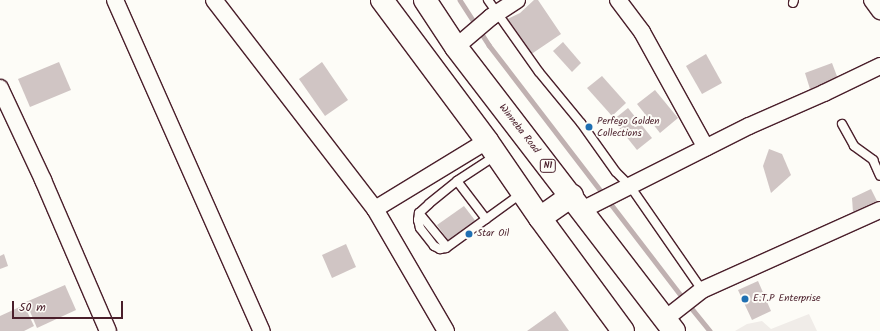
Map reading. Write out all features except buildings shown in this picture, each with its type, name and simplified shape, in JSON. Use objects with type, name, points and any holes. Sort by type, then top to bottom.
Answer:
[{"type":"highway","points":[[382,0],[623,331]]},
{"type":"highway","name":"Winneba Road","points":[[425,0],[456,47],[669,325]]},
{"type":"highway","points":[[540,218],[577,203]]},
{"type":"street","points":[[115,0],[262,331]]},
{"type":"street","points":[[214,0],[375,209],[446,331]]},
{"type":"street","points":[[456,47],[496,14],[517,0]]},
{"type":"street","points":[[618,0],[649,44],[706,148]]},
{"type":"street","points":[[872,0],[880,12]]},
{"type":"street","points":[[577,203],[630,186],[749,126],[824,93],[880,66]]},
{"type":"street","points":[[0,88],[43,180],[108,331]]},
{"type":"street","points":[[375,209],[491,148]]},
{"type":"street","points":[[669,325],[702,290],[880,210]]},
{"type":"lane","points":[[488,0],[496,14],[539,72],[581,123],[616,172],[630,186],[702,290]]},
{"type":"lane","points":[[842,124],[854,146],[873,160],[880,176]]},
{"type":"lane","points":[[491,148],[457,181],[419,213],[447,247],[522,193]]},
{"type":"lane","points":[[457,181],[486,219]]},
{"type":"shaded area","points":[[809,314],[817,331],[735,331],[747,324],[762,321],[771,329]]},
{"type":"waterway","points":[[460,0],[489,45],[684,299]]},
{"type":"waterway","points":[[689,305],[710,331]]},
{"type":"place","name":"Perfego Golden Collections","points":[[589,127]]},
{"type":"place","name":"Star Oil","points":[[469,234]]},
{"type":"place","name":"E.T.P Enterprise","points":[[745,299]]}]
